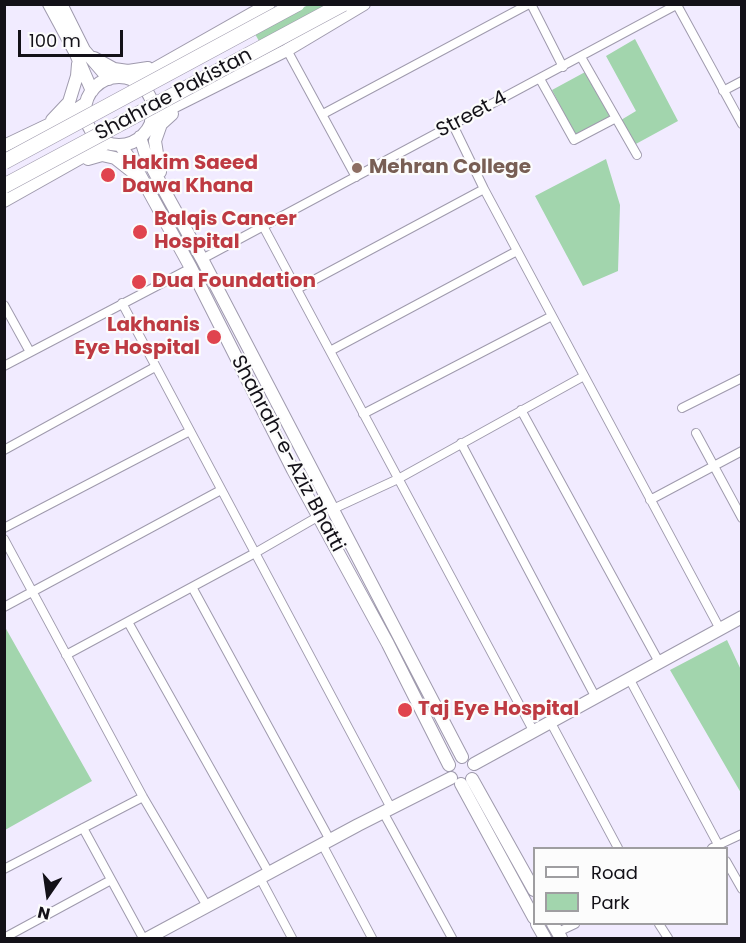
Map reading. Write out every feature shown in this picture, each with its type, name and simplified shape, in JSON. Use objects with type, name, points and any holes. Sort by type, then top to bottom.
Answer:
[{"type":"highway","name":"Shahrae Pakistan","points":[[4,162],[297,4]]},
{"type":"highway","name":"Shahrae Pakistan","points":[[4,186],[343,4]]},
{"type":"main road","points":[[49,4],[82,57],[109,79]]},
{"type":"main road","points":[[62,4],[92,91]]},
{"type":"main road","points":[[133,81],[269,4]]},
{"type":"main road","points":[[164,190],[155,148],[161,124],[176,111],[287,50],[364,4]]},
{"type":"main road","points":[[82,57],[121,70],[159,66]]},
{"type":"main road","points":[[45,127],[69,102],[82,57]]},
{"type":"main road","points":[[114,144],[92,132],[85,113],[86,103],[99,83],[121,78],[140,85],[150,98],[151,121]]},
{"type":"main road","points":[[4,201],[61,169],[114,144],[127,144],[140,137],[151,121],[175,106],[232,79]]},
{"type":"main road","points":[[4,146],[67,116],[86,103]]},
{"type":"main road","name":"Shahrah-e-Aziz Bhatti","points":[[140,137],[146,156],[462,757]]},
{"type":"main road","name":"Shahrah-e-Aziz Bhatti","points":[[114,144],[144,182],[191,268],[293,470],[533,916]]},
{"type":"main road","points":[[61,169],[102,155],[115,158],[144,182]]},
{"type":"main road","points":[[474,764],[741,617]]},
{"type":"main road","points":[[148,939],[387,810],[458,776],[475,772],[474,764],[467,758],[462,757],[452,761],[458,776]]},
{"type":"main road","name":"Shahrah-e-Aziz Bhatti","points":[[458,776],[533,888]]},
{"type":"street","points":[[323,114],[530,4],[563,67]]},
{"type":"street","points":[[678,5],[741,124]]},
{"type":"street","name":"Street 4","points":[[202,259],[678,5]]},
{"type":"street","points":[[287,50],[356,177]]},
{"type":"street","points":[[581,57],[637,155]]},
{"type":"street","points":[[540,79],[574,140],[616,118]]},
{"type":"street","points":[[723,91],[741,81]]},
{"type":"street","points":[[453,125],[484,189],[720,629]]},
{"type":"street","points":[[297,289],[484,189]]},
{"type":"street","points":[[264,226],[534,732]]},
{"type":"street","points":[[330,351],[517,251]]},
{"type":"street","points":[[4,366],[191,268]]},
{"type":"street","points":[[122,303],[255,553],[452,939]]},
{"type":"street","points":[[4,305],[30,352]]},
{"type":"street","points":[[363,414],[552,316]]},
{"type":"street","points":[[4,450],[155,367]]},
{"type":"street","points":[[333,509],[398,479],[584,376]]},
{"type":"street","points":[[682,408],[741,378]]},
{"type":"street","points":[[521,410],[659,662]]},
{"type":"street","points":[[4,528],[190,431]]},
{"type":"street","points":[[696,433],[741,519]]},
{"type":"street","points":[[460,443],[596,698]]},
{"type":"street","points":[[650,500],[741,451]]},
{"type":"street","points":[[4,607],[221,490]]},
{"type":"street","points":[[66,655],[319,516]]},
{"type":"street","points":[[4,539],[143,797],[207,906]]},
{"type":"street","points":[[192,587],[326,842],[372,939]]},
{"type":"street","points":[[128,622],[264,876],[292,939]]},
{"type":"street","points":[[630,680],[716,847]]},
{"type":"street","points":[[551,723],[617,847]]},
{"type":"street","points":[[4,869],[143,797]]},
{"type":"street","points":[[83,828],[143,939]]},
{"type":"street","points":[[719,847],[741,834]]},
{"type":"street","points":[[728,865],[741,889]]},
{"type":"street","points":[[4,938],[111,880]]},
{"type":"street","points":[[557,932],[573,925]]},
{"type":"street","points":[[660,925],[668,939]]},
{"type":"green space","points":[[308,5],[326,5],[259,41],[255,34]]},
{"type":"green space","points":[[635,39],[678,121],[634,145],[621,120],[636,111],[606,56]]},
{"type":"green space","points":[[587,71],[612,117],[576,136],[552,90]]},
{"type":"green space","points":[[606,159],[620,205],[618,271],[583,286],[535,196]]},
{"type":"green space","points":[[5,627],[92,781],[4,830]]},
{"type":"green space","points":[[727,640],[741,670],[741,793],[670,670]]},
{"type":"place","name":"Mehran College","points":[[357,168]]},
{"type":"place","name":"Hakim Saeed Dawa Khana","points":[[108,175]]},
{"type":"place","name":"Balqis Cancer Hospital","points":[[140,232]]},
{"type":"place","name":"Dua Foundation","points":[[139,282]]},
{"type":"place","name":"Lakhanis Eye Hospital","points":[[214,337]]},
{"type":"place","name":"Taj Eye Hospital","points":[[405,710]]}]
